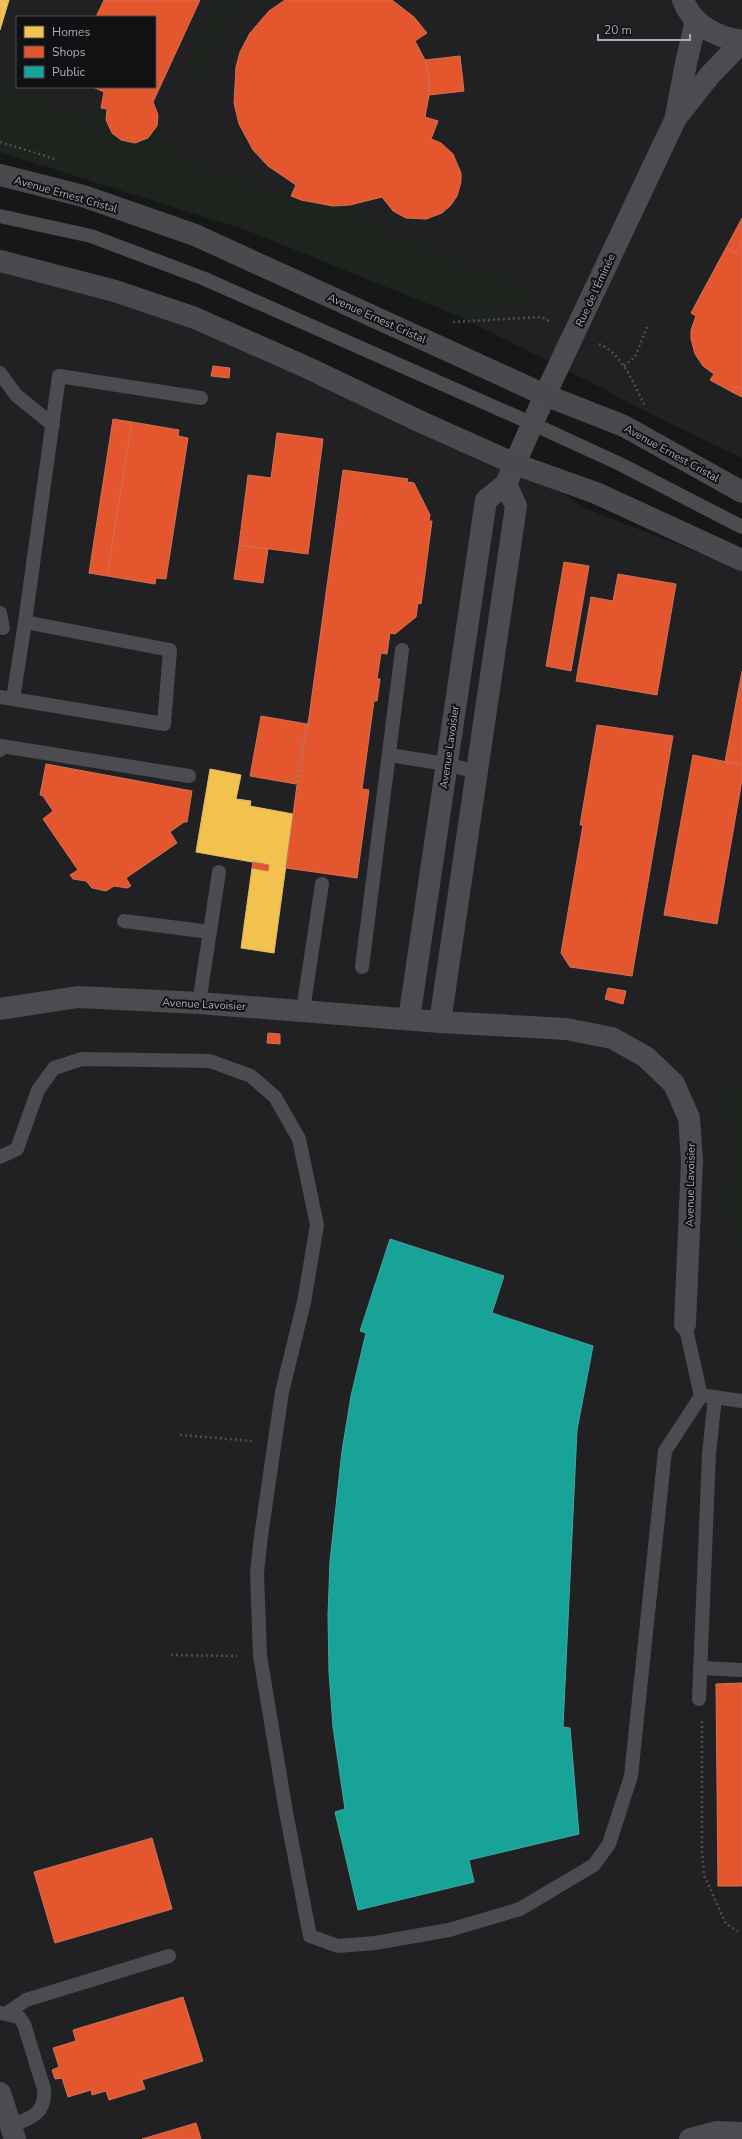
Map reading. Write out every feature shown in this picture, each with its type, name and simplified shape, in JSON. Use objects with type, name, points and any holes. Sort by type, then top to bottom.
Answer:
[{"type":"main road","name":"Avenue Ernest Cristal","points":[[0,175],[83,196],[195,235],[545,395],[624,426],[742,492]]},
{"type":"main road","points":[[0,261],[115,291],[195,318],[306,367],[419,421],[515,464],[596,493],[742,560]]},
{"type":"street","points":[[683,0],[696,21],[710,32],[726,39],[742,42]]},
{"type":"street","name":"Rue de l'Éminée","points":[[676,118],[686,62],[696,21]]},
{"type":"street","name":"Rue de l'Éminée","points":[[515,464],[545,395],[676,118],[710,75],[742,42]]},
{"type":"street","name":"Avenue Lavoisier","points":[[409,1019],[486,500],[506,484],[515,464]]},
{"type":"street","points":[[440,1022],[516,506],[506,484]]},
{"type":"street","name":"Avenue Lavoisier","points":[[0,1009],[78,997],[199,1003],[440,1022],[566,1029],[612,1038],[646,1056],[674,1084],[689,1118],[692,1161],[685,1324]]},
{"type":"street","points":[[0,2093],[13,2132]]},
{"type":"street","points":[[690,2139],[716,2132],[742,2133]]},
{"type":"lane","points":[[0,216],[90,236],[205,279],[533,424],[591,451],[742,527]]},
{"type":"lane","points":[[0,373],[16,394],[53,425]]},
{"type":"lane","points":[[25,622],[170,650],[164,724],[6,698],[25,622],[59,376],[201,398]]},
{"type":"lane","points":[[0,613],[4,628]]},
{"type":"lane","points":[[362,967],[390,755],[402,650]]},
{"type":"lane","points":[[0,750],[1,746],[189,776]]},
{"type":"lane","points":[[390,755],[446,764],[477,772]]},
{"type":"lane","points":[[199,1003],[219,872]]},
{"type":"lane","points":[[303,1010],[322,884]]},
{"type":"lane","points":[[124,921],[210,932]]},
{"type":"lane","points":[[0,1157],[17,1148],[38,1090],[54,1068],[82,1059],[210,1061],[251,1076],[276,1097],[299,1139],[317,1225],[304,1302],[282,1392],[261,1536],[258,1573],[260,1656],[286,1812],[310,1936],[338,1946],[375,1943],[449,1930],[520,1909],[594,1866],[609,1844],[631,1776],[665,1451],[701,1396],[685,1324]]},
{"type":"lane","points":[[701,1396],[742,1401]]},
{"type":"lane","points":[[698,1699],[709,1454],[715,1397]]},
{"type":"lane","points":[[700,1668],[742,1670]]},
{"type":"lane","points":[[4,2014],[26,2000],[169,1956]]},
{"type":"lane","points":[[4,2014],[19,2017],[24,2024],[44,2089],[45,2099],[40,2111],[13,2132]]},
{"type":"path","points":[[0,142],[58,160]]},
{"type":"path","points":[[451,322],[541,317],[574,334],[606,347],[624,366],[648,411]]},
{"type":"path","points":[[624,366],[635,356],[647,327]]},
{"type":"path","points":[[180,1435],[274,1444]]},
{"type":"path","points":[[171,1655],[260,1656]]},
{"type":"path","points":[[698,1699],[702,1712],[702,1850],[704,1875],[726,1924],[740,1932]]},
{"type":"shaded area","points":[[0,0],[742,0],[742,458],[632,405],[604,389],[456,315],[246,230],[0,152]]},
{"type":"shaded area","points":[[218,0],[235,0],[195,86],[182,80]]},
{"type":"shaded area","points":[[2,83],[87,120],[98,110],[107,109],[107,122],[111,131],[118,138],[127,142],[137,142],[146,138],[154,131],[158,119],[171,122],[162,144],[173,147],[173,155],[301,200],[333,206],[350,205],[361,217],[383,231],[523,288],[532,297],[537,306],[456,315],[246,230],[0,152],[0,87]]},
{"type":"shaded area","points":[[0,261],[306,367],[515,464],[587,509],[697,552],[742,566],[742,2139],[0,2139]]},
{"type":"shaded area","points":[[742,1085],[742,1243],[739,1242],[727,1219],[733,1122],[721,1103],[726,1092]]},
{"type":"building: Homes","points":[[0,0],[9,0],[0,30]]},
{"type":"building: Homes","points":[[210,769],[241,775],[236,799],[251,801],[250,806],[293,814],[274,953],[241,948],[252,868],[268,871],[269,865],[196,852]]},
{"type":"building: Shops","points":[[104,0],[200,0],[153,102],[158,115],[157,126],[148,138],[135,143],[121,140],[112,133],[106,120],[107,109],[101,108],[104,92],[95,88],[156,88],[156,16],[96,16]]},
{"type":"building: Shops","points":[[285,0],[392,0],[414,17],[427,33],[415,41],[425,60],[429,77],[429,95],[425,117],[438,121],[431,139],[441,143],[453,154],[461,173],[461,182],[457,196],[451,205],[442,213],[426,219],[406,218],[393,211],[382,197],[350,205],[333,206],[301,200],[291,196],[296,185],[268,166],[253,150],[239,124],[234,103],[236,67],[240,52],[250,33],[269,11]]},
{"type":"building: Shops","points":[[460,56],[464,91],[429,95],[429,77],[425,60]]},
{"type":"building: Shops","points":[[742,218],[742,242],[736,253],[726,248]]},
{"type":"building: Shops","points":[[742,242],[742,389],[736,386],[732,392],[710,380],[714,374],[703,366],[695,354],[691,339],[691,330],[696,316],[691,313],[726,248],[736,253]]},
{"type":"building: Shops","points":[[213,366],[230,368],[229,378],[211,376]]},
{"type":"building: Shops","points":[[736,386],[742,389],[742,397],[732,392]]},
{"type":"building: Shops","points":[[113,419],[132,422],[107,576],[89,573]]},
{"type":"building: Shops","points":[[132,422],[179,430],[178,436],[188,438],[166,579],[156,578],[155,584],[107,576]]},
{"type":"building: Shops","points":[[277,433],[323,439],[308,554],[239,545],[248,475],[271,478]]},
{"type":"building: Shops","points":[[343,470],[408,479],[407,482],[414,483],[430,515],[429,521],[432,521],[421,604],[418,603],[416,617],[395,634],[390,633],[387,654],[381,653],[377,679],[380,679],[377,701],[374,701],[362,789],[369,790],[357,878],[286,868],[297,785],[309,717]]},
{"type":"building: Shops","points":[[239,545],[268,549],[263,583],[234,579]]},
{"type":"building: Shops","points":[[564,562],[589,566],[571,671],[546,666]]},
{"type":"building: Shops","points":[[618,574],[676,584],[657,695],[576,681],[591,597],[613,601]]},
{"type":"building: Shops","points":[[742,671],[742,765],[725,762]]},
{"type":"building: Shops","points":[[261,716],[307,724],[296,784],[250,776]]},
{"type":"building: Shops","points":[[597,725],[673,736],[632,976],[570,967],[561,953],[583,825],[580,825]]},
{"type":"building: Shops","points":[[693,755],[742,765],[742,780],[717,924],[664,915]]},
{"type":"building: Shops","points":[[46,764],[192,791],[187,822],[184,822],[170,832],[177,843],[126,878],[131,886],[127,888],[114,886],[106,891],[92,888],[86,881],[73,879],[70,875],[78,870],[43,819],[53,811],[43,796],[40,795]]},
{"type":"building: Shops","points":[[253,862],[269,865],[268,871],[252,868]]},
{"type":"building: Shops","points":[[608,988],[626,991],[623,1004],[605,999]]},
{"type":"building: Shops","points":[[268,1033],[280,1034],[280,1044],[267,1043]]},
{"type":"building: Shops","points":[[742,1683],[742,1886],[718,1886],[716,1684]]},
{"type":"building: Shops","points":[[152,1838],[172,1909],[55,1943],[34,1872]]},
{"type":"building: Shops","points":[[183,1997],[203,2061],[142,2080],[145,2089],[109,2100],[106,2091],[92,2095],[91,2090],[68,2097],[62,2078],[55,2079],[52,2070],[59,2067],[53,2048],[76,2041],[73,2030]]},
{"type":"building: Shops","points":[[196,2123],[201,2139],[142,2139]]},
{"type":"building: Public","points":[[390,1239],[504,1276],[492,1313],[593,1346],[577,1430],[563,1727],[570,1728],[579,1834],[469,1860],[474,1882],[358,1910],[335,1812],[345,1809],[333,1727],[329,1672],[328,1616],[330,1561],[342,1451],[351,1396],[366,1333],[360,1331]]}]
